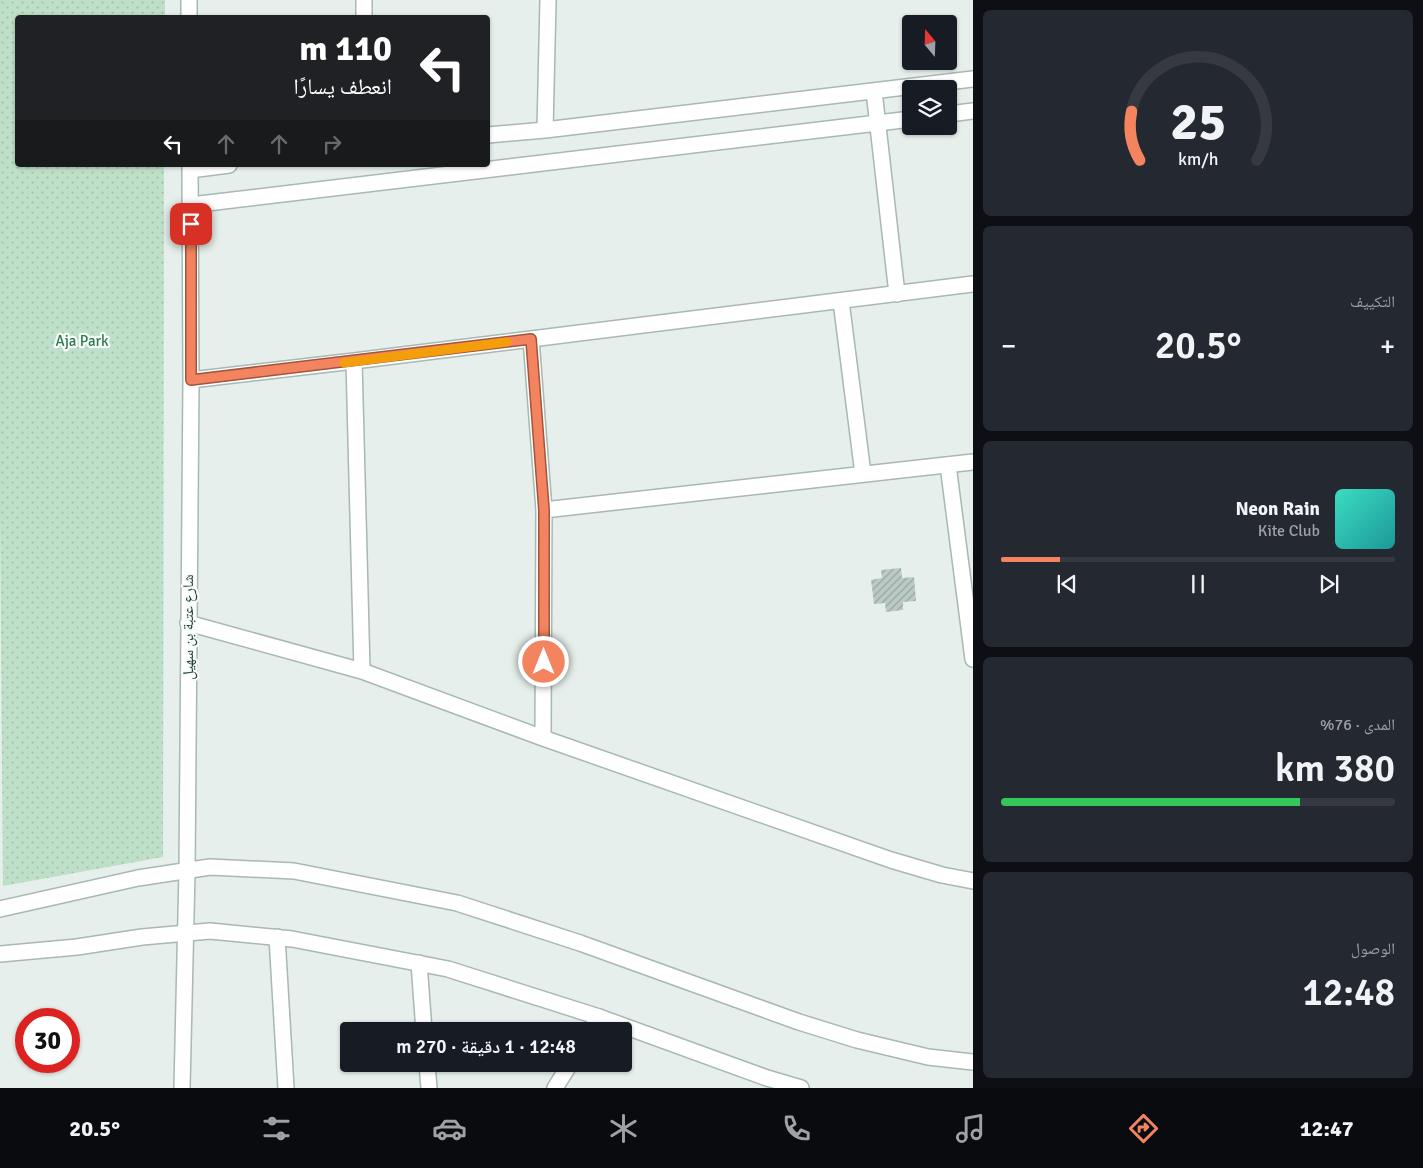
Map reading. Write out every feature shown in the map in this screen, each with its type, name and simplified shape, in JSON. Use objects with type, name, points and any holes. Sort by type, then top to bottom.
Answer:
[{"type":"street","points":[[189,0],[189,15]]},
{"type":"street","points":[[364,0],[364,15]]},
{"type":"street","points":[[545,130],[548,0]]},
{"type":"street","points":[[490,136],[973,79]]},
{"type":"street","points":[[874,91],[897,294]]},
{"type":"street","points":[[957,113],[973,111]]},
{"type":"street","points":[[190,204],[902,120]]},
{"type":"street","points":[[190,168],[203,167]]},
{"type":"street","name":"شارع عتبة بن سهيل","points":[[182,1088],[187,871],[191,380],[190,168]]},
{"type":"street","points":[[191,380],[973,284]]},
{"type":"street","points":[[841,301],[863,474]]},
{"type":"street","points":[[531,339],[544,510],[543,738]]},
{"type":"street","points":[[354,361],[362,671]]},
{"type":"street","points":[[544,510],[973,462]]},
{"type":"street","points":[[948,465],[973,659]]},
{"type":"street","points":[[188,623],[362,671],[543,738],[891,860],[942,875],[973,880]]},
{"type":"street","points":[[0,909],[138,878],[210,867],[294,871],[457,903],[589,946],[799,1022],[858,1040],[928,1057],[973,1062]]},
{"type":"street","points":[[0,954],[77,947],[142,936],[210,931],[277,937],[448,969],[599,1017],[764,1083],[801,1088]]},
{"type":"street","points":[[277,937],[286,1088]]},
{"type":"street","points":[[419,963],[423,1022]]},
{"type":"street","points":[[596,1022],[599,1017]]},
{"type":"street","points":[[428,1072],[429,1088]]},
{"type":"street","points":[[555,1088],[565,1072]]},
{"type":"green space","name":"Aja Park","points":[[0,0],[165,0],[165,15],[15,15],[15,167],[164,167],[163,857],[3,886],[0,517]]},
{"type":"building","points":[[901,568],[902,578],[914,577],[916,601],[903,602],[903,610],[886,612],[885,603],[874,604],[871,580],[882,578],[881,570]]},
{"type":"slow traffic","points":[[344,363],[507,342]]},
{"type":"route","points":[[191,224],[191,380],[531,339],[544,510],[544,662]]}]
